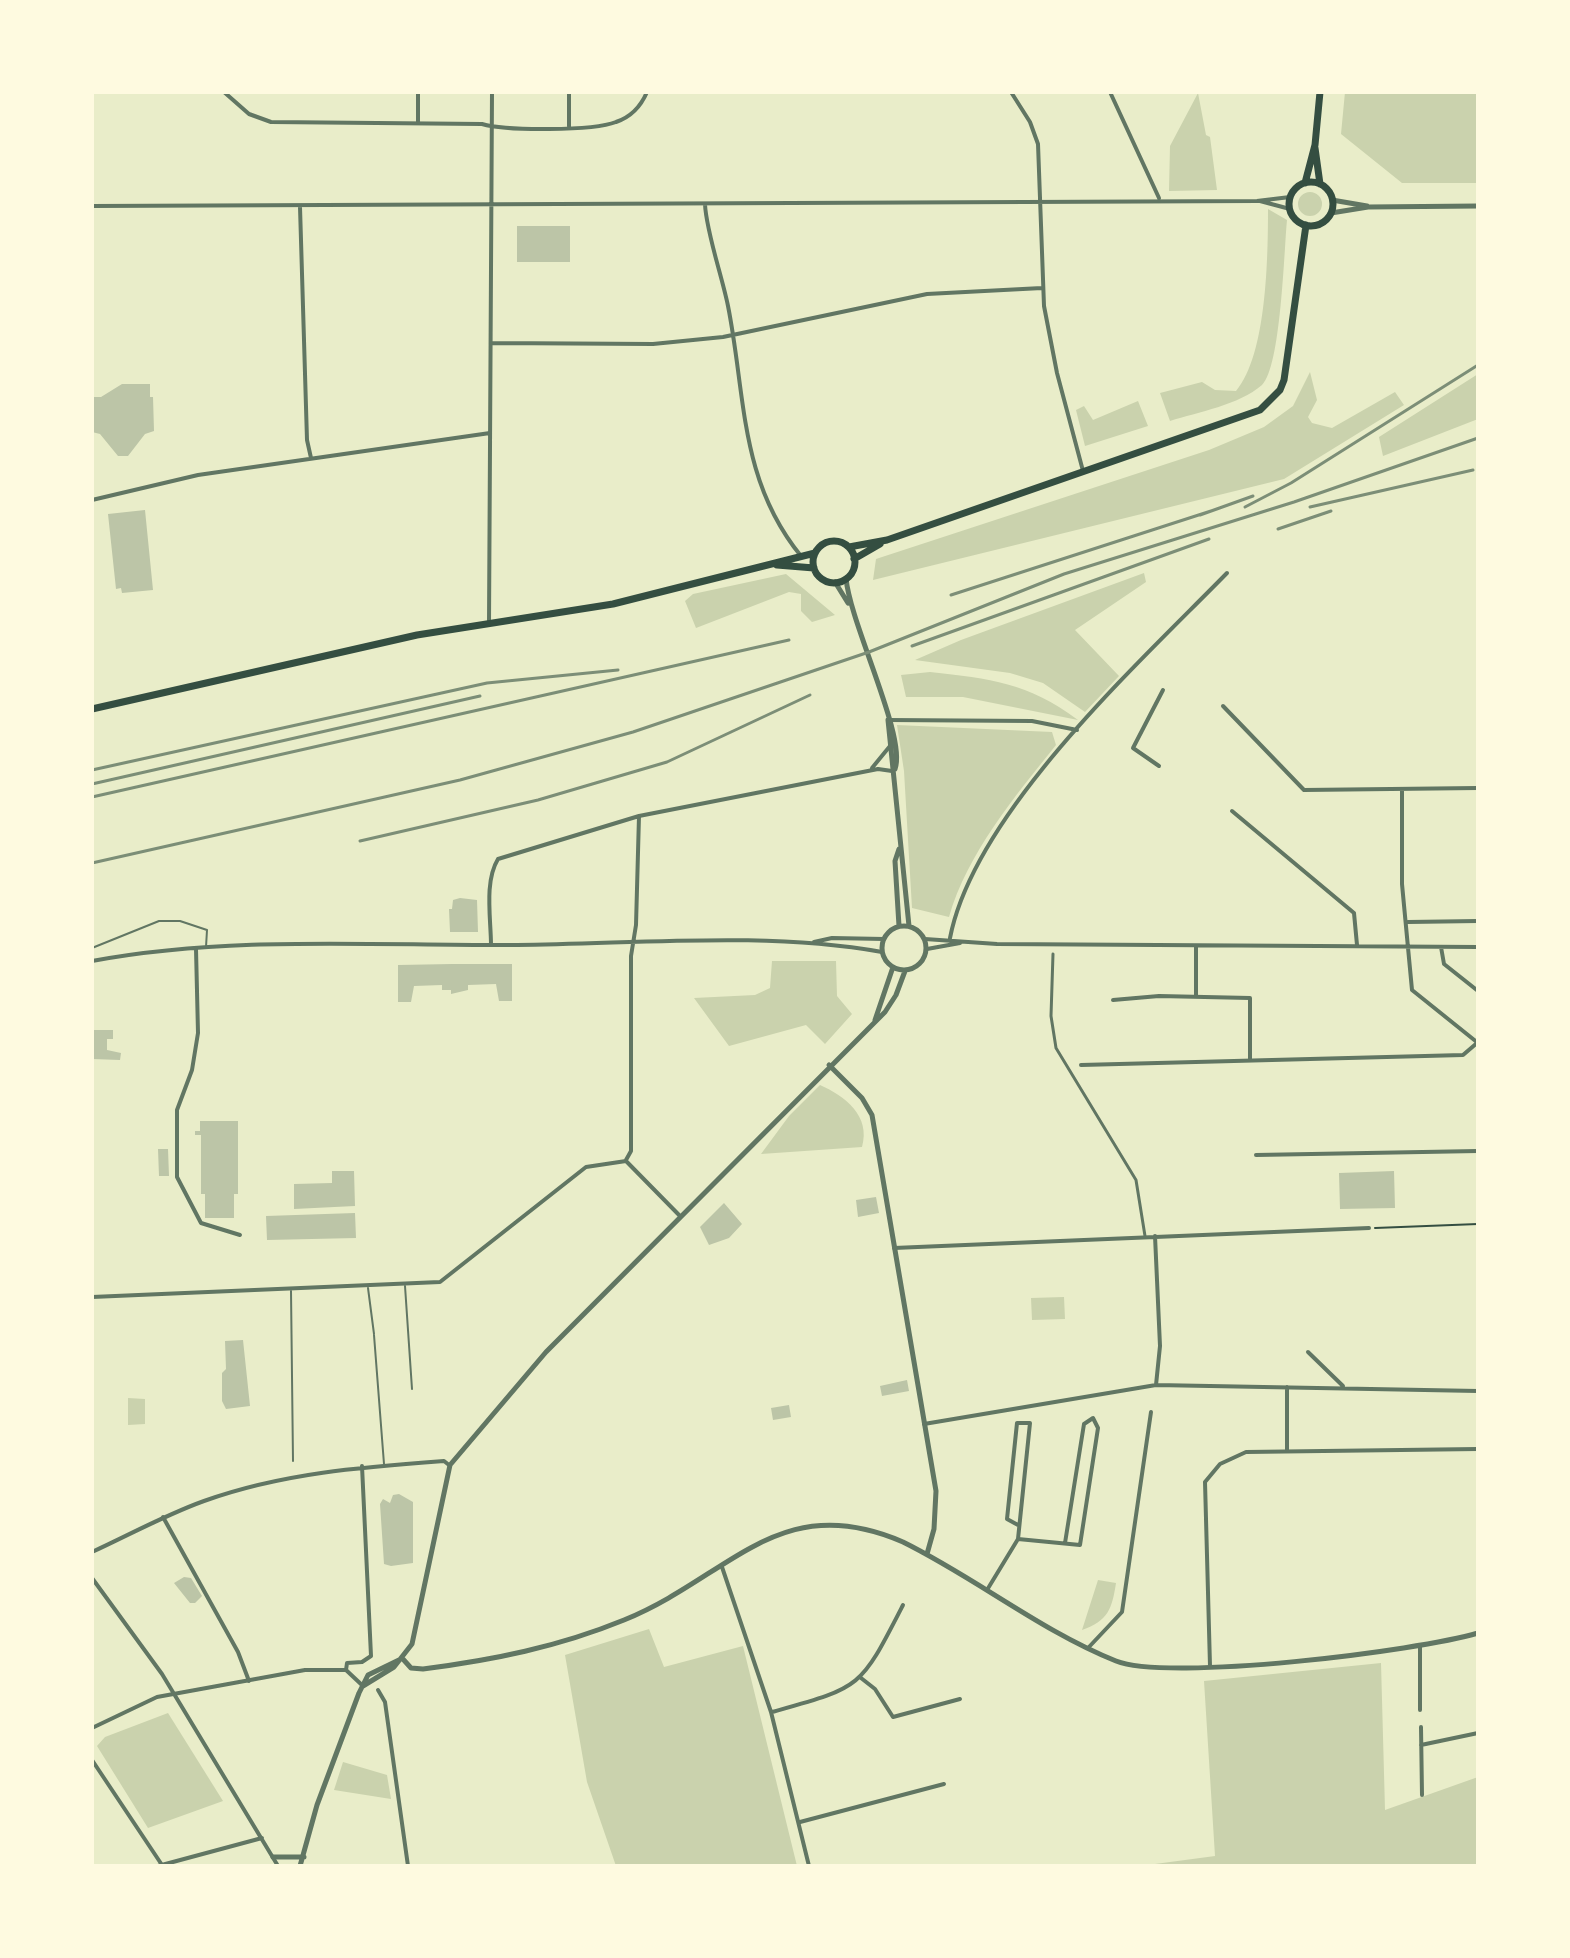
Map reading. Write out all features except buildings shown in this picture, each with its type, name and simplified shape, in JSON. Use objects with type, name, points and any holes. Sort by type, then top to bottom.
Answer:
[{"type":"main road","points":[[1315,145],[1320,184],[1332,200],[1331,213],[1321,223],[1306,225],[1295,220],[1290,209],[1290,197],[1305,183],[1315,145],[1320,92]]},
{"type":"main road","points":[[1305,183],[1320,184]]},
{"type":"main road","points":[[92,709],[489,622],[613,604],[775,565],[815,553],[826,542],[834,541],[849,547],[887,540],[1243,417],[1270,401],[1280,390],[1290,355],[1306,225]]},
{"type":"main road","points":[[815,553],[814,568],[823,579],[835,582],[846,578],[854,559],[887,540]]},
{"type":"main road","points":[[849,547],[854,559]]},
{"type":"main road","points":[[775,565],[814,568]]},
{"type":"street","points":[[224,92],[249,114],[271,122],[360,125],[418,122],[492,126],[569,126],[618,122],[636,110],[647,92]]},
{"type":"street","points":[[418,92],[418,122]]},
{"type":"street","points":[[489,622],[492,92]]},
{"type":"street","points":[[569,92],[569,126]]},
{"type":"street","points":[[1011,92],[1036,138],[1042,288],[1057,373],[1083,471]]},
{"type":"street","points":[[1110,92],[1157,186],[1159,199]]},
{"type":"street","points":[[92,206],[300,207],[1039,199],[1257,201],[1290,197]]},
{"type":"street","points":[[1332,200],[1368,207]]},
{"type":"street","points":[[1257,201],[1290,209]]},
{"type":"street","points":[[705,203],[734,336],[741,408],[749,450],[778,526],[801,556]]},
{"type":"street","points":[[1331,213],[1368,207],[1478,206]]},
{"type":"street","points":[[300,207],[307,440],[311,458]]},
{"type":"street","points":[[491,343],[653,344],[734,336],[908,297],[966,290],[1042,288]]},
{"type":"street","points":[[92,500],[198,475],[490,433]]},
{"type":"street","points":[[950,938],[957,904],[970,876],[1039,774],[1227,573]]},
{"type":"street","points":[[846,578],[848,604],[897,753],[894,771]]},
{"type":"street","points":[[835,582],[848,604]]},
{"type":"street","points":[[1159,766],[1133,748],[1163,690]]},
{"type":"street","points":[[1223,706],[1304,790],[1478,788]]},
{"type":"street","points":[[888,720],[1032,721],[1077,730]]},
{"type":"street","points":[[888,720],[909,926]]},
{"type":"street","points":[[870,770],[890,746]]},
{"type":"street","points":[[491,945],[491,886],[493,868],[498,859],[639,816],[870,770],[894,771]]},
{"type":"street","points":[[1081,1065],[1463,1055],[1478,1043],[1412,990],[1411,947],[1402,884],[1402,789]]},
{"type":"street","points":[[1232,811],[1354,913],[1357,945]]},
{"type":"street","points":[[626,1161],[631,1151],[633,944],[639,816]]},
{"type":"street","points":[[899,849],[895,861],[899,926]]},
{"type":"street","points":[[1408,922],[1478,921]]},
{"type":"street","points":[[899,926],[909,926],[925,939],[927,949],[918,967],[905,971],[893,967],[882,952],[884,939],[899,926]]},
{"type":"street","points":[[812,942],[832,938],[884,939]]},
{"type":"street","points":[[925,939],[950,938],[965,942]]},
{"type":"street","points":[[92,960],[196,949],[491,945],[812,942],[882,952]]},
{"type":"street","points":[[927,949],[965,942],[1478,947]]},
{"type":"street","points":[[1196,946],[1196,996]]},
{"type":"street","points":[[1441,947],[1444,964],[1478,991]]},
{"type":"street","points":[[196,949],[198,1033],[192,1070],[177,1110],[177,1177],[201,1223],[240,1235]]},
{"type":"street","points":[[1053,954],[1051,1016],[1056,1048],[1136,1180],[1145,1236]]},
{"type":"street","points":[[874,1021],[893,967]]},
{"type":"street","points":[[300,1866],[331,1766],[363,1686],[387,1673],[412,1644],[450,1465],[546,1352],[891,1003],[905,971]]},
{"type":"street","points":[[1113,1000],[1196,996],[1250,998],[1250,1060]]},
{"type":"street","points":[[829,1065],[869,1107],[936,1491],[934,1529],[927,1554]]},
{"type":"street","points":[[1256,1155],[1478,1151]]},
{"type":"street","points":[[626,1161],[680,1216]]},
{"type":"street","points":[[92,1297],[405,1286],[440,1282],[586,1167],[626,1161]]},
{"type":"street","points":[[894,1248],[1369,1228]]},
{"type":"street","points":[[1155,1235],[1160,1346],[1156,1385]]},
{"type":"street","points":[[1308,1352],[1345,1388]]},
{"type":"street","points":[[924,1424],[1156,1385],[1478,1391]]},
{"type":"street","points":[[1287,1387],[1287,1451]]},
{"type":"street","points":[[1088,1648],[1122,1612],[1151,1412]]},
{"type":"street","points":[[1018,1539],[1080,1545],[1098,1428],[1093,1418],[1084,1424],[1065,1543]]},
{"type":"street","points":[[987,1590],[1018,1539],[1030,1423],[1017,1423],[1007,1519],[1018,1525]]},
{"type":"street","points":[[1210,1666],[1205,1482],[1209,1473],[1236,1454],[1478,1449]]},
{"type":"street","points":[[92,1552],[206,1500],[260,1486],[362,1466],[444,1461],[450,1465]]},
{"type":"street","points":[[346,1670],[347,1663],[362,1662],[371,1656],[362,1466]]},
{"type":"street","points":[[163,1517],[238,1652],[249,1681]]},
{"type":"street","points":[[402,1658],[411,1668],[423,1669],[555,1646],[649,1609],[775,1535],[813,1525],[837,1523],[880,1532],[927,1554],[1088,1648],[1135,1666],[1158,1670],[1420,1646],[1478,1633]]},
{"type":"street","points":[[722,1567],[771,1712],[809,1866]]},
{"type":"street","points":[[92,1578],[174,1694],[278,1866]]},
{"type":"street","points":[[771,1712],[831,1696],[861,1678],[871,1668],[903,1605]]},
{"type":"street","points":[[1420,1646],[1420,1710]]},
{"type":"street","points":[[92,1728],[157,1697],[320,1668],[346,1670],[363,1686]]},
{"type":"street","points":[[861,1678],[875,1689],[893,1717],[960,1699]]},
{"type":"street","points":[[378,1690],[385,1702],[408,1866]]},
{"type":"street","points":[[1421,1727],[1422,1795]]},
{"type":"street","points":[[1421,1745],[1478,1733]]},
{"type":"street","points":[[92,1760],[160,1865],[262,1838]]},
{"type":"street","points":[[800,1822],[944,1784]]},
{"type":"street","points":[[273,1857],[304,1857]]},
{"type":"lane","points":[[92,948],[168,920],[207,930],[206,949]]},
{"type":"lane","points":[[1053,945],[1053,954]]},
{"type":"lane","points":[[405,1286],[412,1389]]},
{"type":"lane","points":[[368,1287],[384,1464]]},
{"type":"lane","points":[[291,1289],[293,1461]]},
{"type":"path","points":[[1369,1228],[1478,1224]]},
{"type":"green space","points":[[1345,92],[1478,92],[1478,183],[1402,183],[1341,134]]},
{"type":"green space","points":[[1198,93],[1206,135],[1210,137],[1217,190],[1169,191],[1170,146]]},
{"type":"green space","points":[[1310,192],[1319,195],[1322,204],[1319,213],[1310,216],[1301,213],[1298,204],[1301,195]]},
{"type":"green space","points":[[1268,209],[1287,220],[1277,333],[1268,374],[1262,385],[1242,398],[1170,421],[1160,393],[1202,382],[1215,390],[1236,391],[1246,375],[1254,354],[1264,304]]},
{"type":"green space","points":[[1310,372],[1317,400],[1308,417],[1312,423],[1332,428],[1395,392],[1404,405],[1284,479],[873,580],[876,559],[1209,450],[1264,427],[1293,406]]},
{"type":"green space","points":[[1478,374],[1478,419],[1383,456],[1379,437]]},
{"type":"green space","points":[[1138,401],[1148,426],[1085,446],[1076,410],[1084,406],[1093,420]]},
{"type":"green space","points":[[1144,573],[1146,582],[1075,630],[1119,676],[1085,712],[1043,683],[1010,673],[915,660],[961,640]]},
{"type":"green space","points":[[786,574],[835,615],[812,622],[801,611],[801,594],[789,592],[696,628],[685,601],[693,594]]},
{"type":"green space","points":[[930,672],[1008,684],[1042,697],[1078,720],[963,697],[906,697],[901,675]]},
{"type":"green space","points":[[897,725],[1052,732],[1056,745],[980,848],[949,917],[912,908],[904,771]]},
{"type":"green space","points":[[772,961],[836,961],[837,996],[852,1014],[825,1044],[806,1025],[729,1046],[694,998],[755,995],[770,988]]},
{"type":"green space","points":[[820,1085],[854,1108],[863,1126],[862,1147],[761,1154],[789,1116]]},
{"type":"green space","points":[[1064,1297],[1065,1319],[1032,1320],[1031,1298]]},
{"type":"green space","points":[[128,1398],[145,1399],[145,1424],[128,1425]]},
{"type":"green space","points":[[1098,1580],[1116,1583],[1113,1600],[1098,1623],[1082,1630]]},
{"type":"green space","points":[[649,1629],[664,1667],[743,1646],[797,1866],[616,1866],[587,1782],[565,1655]]},
{"type":"green space","points":[[1381,1663],[1385,1810],[1478,1777],[1478,1866],[1140,1866],[1215,1856],[1204,1681]]},
{"type":"green space","points":[[168,1713],[223,1801],[148,1828],[97,1746],[105,1737]]},
{"type":"green space","points":[[343,1762],[387,1775],[391,1799],[334,1790]]},
{"type":"railway","points":[[1245,507],[1291,483],[1478,365]]},
{"type":"railway","points":[[92,863],[460,780],[633,732],[869,652],[1064,574],[1294,502],[1478,438]]},
{"type":"railway","points":[[1310,507],[1473,470]]},
{"type":"railway","points":[[1200,515],[1253,496]]},
{"type":"railway","points":[[951,595],[1211,511]]},
{"type":"railway","points":[[1278,529],[1331,511]]},
{"type":"railway","points":[[912,646],[1209,539]]},
{"type":"railway","points":[[92,797],[789,640]]},
{"type":"railway","points":[[92,770],[487,683],[618,670]]},
{"type":"railway","points":[[360,841],[538,800],[667,762],[810,695]]},
{"type":"railway","points":[[92,784],[480,696]]}]
